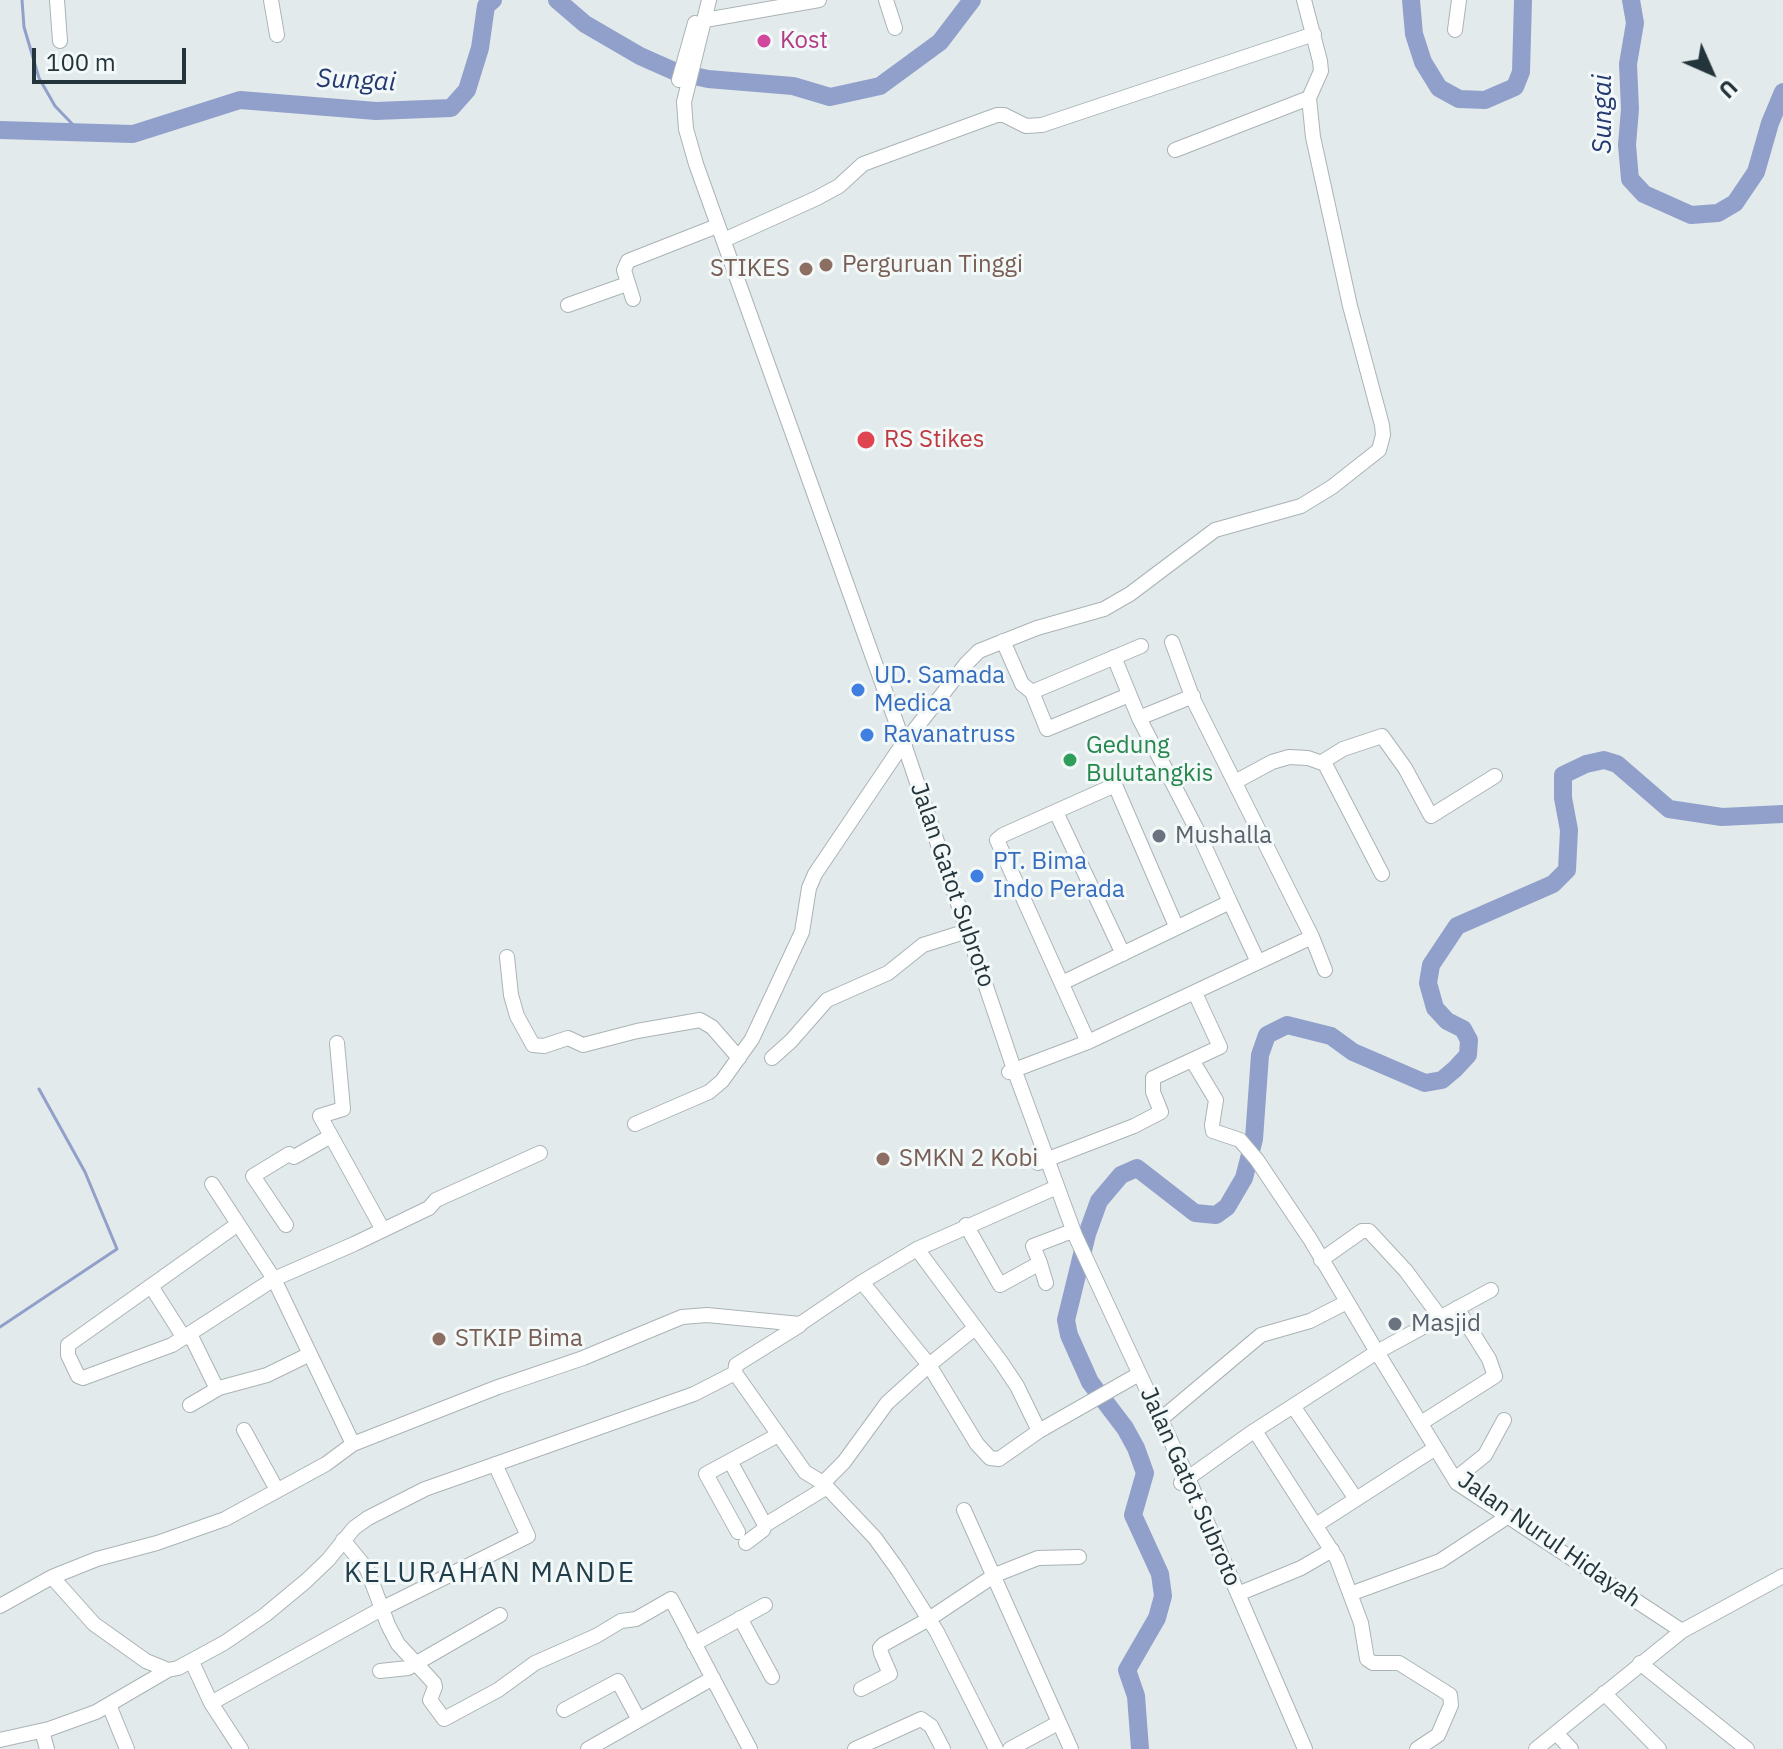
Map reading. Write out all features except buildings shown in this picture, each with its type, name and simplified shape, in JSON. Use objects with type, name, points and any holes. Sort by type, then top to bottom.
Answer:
[{"type":"street","points":[[57,0],[60,41]]},
{"type":"street","points":[[271,0],[277,35]]},
{"type":"street","name":"Jalan Gatot Subroto","points":[[701,0],[676,116],[680,136],[901,748],[961,933],[1012,1070]]},
{"type":"street","name":"Jalan Gatot Subroto","points":[[691,50],[705,20],[709,0]]},
{"type":"street","points":[[705,20],[819,0]]},
{"type":"street","points":[[886,0],[895,28]]},
{"type":"street","points":[[635,1124],[717,1088],[739,1058],[752,1039],[802,932],[809,888],[815,874],[901,748],[979,651],[1104,609],[1130,594],[1215,530],[1301,506],[1332,487],[1379,450],[1382,425],[1350,306],[1313,137],[1309,98],[1321,71],[1319,50],[1304,0]]},
{"type":"street","points":[[1455,30],[1459,0]]},
{"type":"street","points":[[724,240],[839,186],[863,164],[983,120],[1004,115],[1026,126],[1042,125],[1314,34]]},
{"type":"street","name":"Jalan Gatot Subroto","points":[[681,93],[686,129],[1052,1189],[1070,1235],[1161,1419],[1295,1749]]},
{"type":"street","points":[[1175,150],[1309,98]]},
{"type":"street","points":[[633,299],[624,270],[628,261],[712,228]]},
{"type":"street","points":[[568,305],[627,284]]},
{"type":"street","points":[[1003,641],[1022,684],[1032,692],[1047,729],[1129,695]]},
{"type":"street","points":[[1172,642],[1193,696],[1312,937],[1325,970]]},
{"type":"street","points":[[1032,692],[1141,646]]},
{"type":"street","points":[[1114,657],[1139,718],[1198,832],[1258,962]]},
{"type":"street","points":[[1139,718],[1193,696]]},
{"type":"street","points":[[1322,762],[1343,749],[1382,736],[1405,768],[1431,816],[1495,776]]},
{"type":"street","points":[[1235,782],[1272,762],[1289,757],[1322,762],[1329,768],[1356,828],[1382,874]]},
{"type":"street","points":[[1088,1042],[997,840],[1115,785],[1176,926]]},
{"type":"street","points":[[1056,812],[1123,954]]},
{"type":"street","points":[[1062,983],[1230,902]]},
{"type":"street","points":[[772,1058],[827,1000],[888,973],[923,945],[961,933]]},
{"type":"street","points":[[1012,1070],[1088,1042],[1312,937]]},
{"type":"street","points":[[507,957],[511,995],[517,1016],[529,1041],[535,1046],[568,1038],[583,1045],[637,1031],[700,1020],[709,1024],[739,1058]]},
{"type":"street","points":[[1043,1161],[1157,1115],[1162,1108],[1153,1092],[1153,1078],[1220,1047],[1195,993]]},
{"type":"street","points":[[337,1043],[343,1109],[320,1116],[383,1230]]},
{"type":"street","name":"Jalan Nurul Hidayah","points":[[1192,1060],[1216,1100],[1213,1131],[1240,1140],[1281,1193],[1455,1479],[1507,1517],[1682,1631]]},
{"type":"street","points":[[286,1225],[253,1176],[289,1154],[294,1157],[331,1136]]},
{"type":"street","points":[[238,1224],[68,1345],[66,1351],[74,1369],[84,1378],[172,1345],[274,1279],[540,1153]]},
{"type":"street","points":[[212,1184],[274,1279],[353,1444]]},
{"type":"street","points":[[996,1749],[929,1619],[875,1538],[825,1485],[805,1472],[735,1373],[736,1365],[917,1249],[1052,1189]]},
{"type":"street","points":[[966,1225],[1000,1285],[1040,1263]]},
{"type":"street","points":[[1321,1260],[1362,1231],[1369,1231],[1406,1271],[1440,1317]]},
{"type":"street","points":[[1046,1283],[1033,1246],[1070,1235]]},
{"type":"street","points":[[917,1249],[1017,1386],[1039,1431]]},
{"type":"street","name":"Jalan Gatot Subroto","points":[[1083,1261],[1128,1381],[1184,1480],[1238,1594],[1256,1648],[1305,1749]]},
{"type":"street","points":[[862,1282],[929,1365],[977,1444],[990,1458],[999,1459],[1039,1431],[1128,1381]]},
{"type":"street","points":[[151,1286],[187,1336],[217,1389]]},
{"type":"street","points":[[1184,1480],[1377,1352],[1491,1290]]},
{"type":"street","points":[[1161,1419],[1261,1335],[1310,1321],[1347,1302]]},
{"type":"street","points":[[1421,1423],[1495,1376],[1489,1359],[1457,1308]]},
{"type":"street","points":[[2,1600],[97,1559],[157,1543],[225,1519],[326,1464],[353,1444],[682,1317],[707,1315],[800,1324]]},
{"type":"street","points":[[778,1435],[706,1474],[742,1538],[763,1530],[765,1525],[825,1485],[887,1403],[975,1328]]},
{"type":"street","points":[[190,1405],[217,1389],[267,1375],[310,1354]]},
{"type":"street","points":[[0,1740],[71,1722],[109,1705],[168,1670],[192,1662],[265,1615],[328,1560],[343,1540],[368,1518],[396,1503],[425,1489],[694,1394],[735,1373]]},
{"type":"street","points":[[1293,1406],[1356,1499]]},
{"type":"street","points":[[1455,1479],[1485,1455],[1504,1420]]},
{"type":"street","points":[[244,1430],[277,1490]]},
{"type":"street","points":[[1255,1431],[1332,1550],[1361,1623],[1367,1659],[1373,1663],[1399,1663],[1447,1691],[1451,1697],[1451,1705],[1438,1735],[1417,1749]]},
{"type":"street","points":[[1316,1525],[1434,1449]]},
{"type":"street","points":[[730,1461],[765,1525]]},
{"type":"street","points":[[211,1703],[383,1608],[528,1536],[495,1464]]},
{"type":"street","points":[[964,1510],[1071,1749]]},
{"type":"street","points":[[1350,1594],[1440,1561],[1507,1517]]},
{"type":"street","points":[[343,1540],[367,1569],[393,1635],[414,1664],[434,1683],[430,1700],[444,1719],[498,1690],[535,1663],[596,1636],[621,1621],[636,1619],[671,1599],[750,1749]]},
{"type":"street","points":[[1238,1594],[1301,1568],[1332,1550]]},
{"type":"street","points":[[861,1689],[890,1674],[880,1648],[995,1575],[1038,1558],[1079,1557]]},
{"type":"street","points":[[1536,1749],[1682,1631],[1783,1576]]},
{"type":"street","points":[[52,1577],[94,1624],[146,1661],[168,1670]]},
{"type":"street","points":[[694,1644],[765,1605]]},
{"type":"street","points":[[380,1671],[404,1670],[500,1615]]},
{"type":"street","points":[[740,1618],[772,1677]]},
{"type":"street","points":[[192,1662],[211,1703],[241,1749]]},
{"type":"street","points":[[1640,1663],[1747,1749]]},
{"type":"street","points":[[588,1749],[611,1743],[639,1720],[713,1678]]},
{"type":"street","points":[[564,1710],[618,1681],[639,1720]]},
{"type":"street","points":[[1604,1693],[1659,1749]]},
{"type":"street","points":[[109,1705],[127,1749]]},
{"type":"street","points":[[855,1749],[921,1719],[931,1726],[943,1749]]},
{"type":"street","points":[[1010,1749],[1058,1723]]},
{"type":"street","points":[[42,1731],[47,1749]]},
{"type":"street","points":[[1557,1734],[1571,1749]]},
{"type":"waterway","points":[[22,0],[24,27],[39,78],[55,106],[80,132]]},
{"type":"waterway","name":"Sungai","points":[[0,130],[133,134],[240,100],[376,111],[451,108],[467,90],[480,48],[486,6],[493,0]]},
{"type":"waterway","name":"Sungai","points":[[557,0],[585,24],[640,56],[676,72],[708,79],[793,86],[830,97],[880,86],[940,42],[972,0]]},
{"type":"waterway","name":"Sungai","points":[[1411,0],[1414,34],[1423,62],[1439,88],[1459,99],[1485,100],[1515,87],[1521,72],[1523,0]]},
{"type":"waterway","name":"Sungai","points":[[1631,0],[1635,23],[1628,64],[1630,109],[1627,145],[1630,179],[1644,194],[1691,215],[1718,213],[1735,203],[1756,172],[1770,123],[1783,92]]},
{"type":"waterway","points":[[1140,1749],[1136,1696],[1127,1670],[1157,1618],[1163,1596],[1160,1574],[1133,1515],[1145,1473],[1125,1428],[1090,1382],[1069,1335],[1066,1320],[1087,1234],[1099,1201],[1121,1175],[1137,1168],[1195,1213],[1216,1215],[1227,1207],[1244,1178],[1254,1139],[1260,1055],[1267,1035],[1287,1025],[1331,1036],[1353,1052],[1425,1083],[1442,1080],[1455,1069],[1468,1055],[1469,1040],[1463,1029],[1447,1021],[1435,1008],[1428,983],[1431,965],[1457,926],[1553,884],[1567,870],[1569,830],[1563,798],[1563,775],[1586,764],[1604,760],[1617,764],[1669,809],[1722,817],[1783,814]]},
{"type":"waterway","points":[[0,1327],[117,1249],[85,1172],[39,1089]]},
{"type":"place","name":"Kost","points":[[764,41]]},
{"type":"place","name":"Perguruan Tinggi","points":[[826,265]]},
{"type":"place","name":"STIKES","points":[[806,269]]},
{"type":"place","name":"RS Stikes","points":[[866,440]]},
{"type":"place","name":"UD. Samada Medica","points":[[858,690]]},
{"type":"place","name":"Ravanatruss","points":[[867,735]]},
{"type":"place","name":"Gedung Bulutangkis","points":[[1070,760]]},
{"type":"place","name":"Mushalla","points":[[1159,836]]},
{"type":"place","name":"PT. Bima Indo Perada","points":[[977,876]]},
{"type":"place","name":"SMKN 2 Kobi","points":[[883,1159]]},
{"type":"place","name":"Masjid","points":[[1395,1324]]},
{"type":"place","name":"STKIP Bima","points":[[439,1339]]},
{"type":"district","name":"KELURAHAN MANDE","points":[[490,1574]]}]
